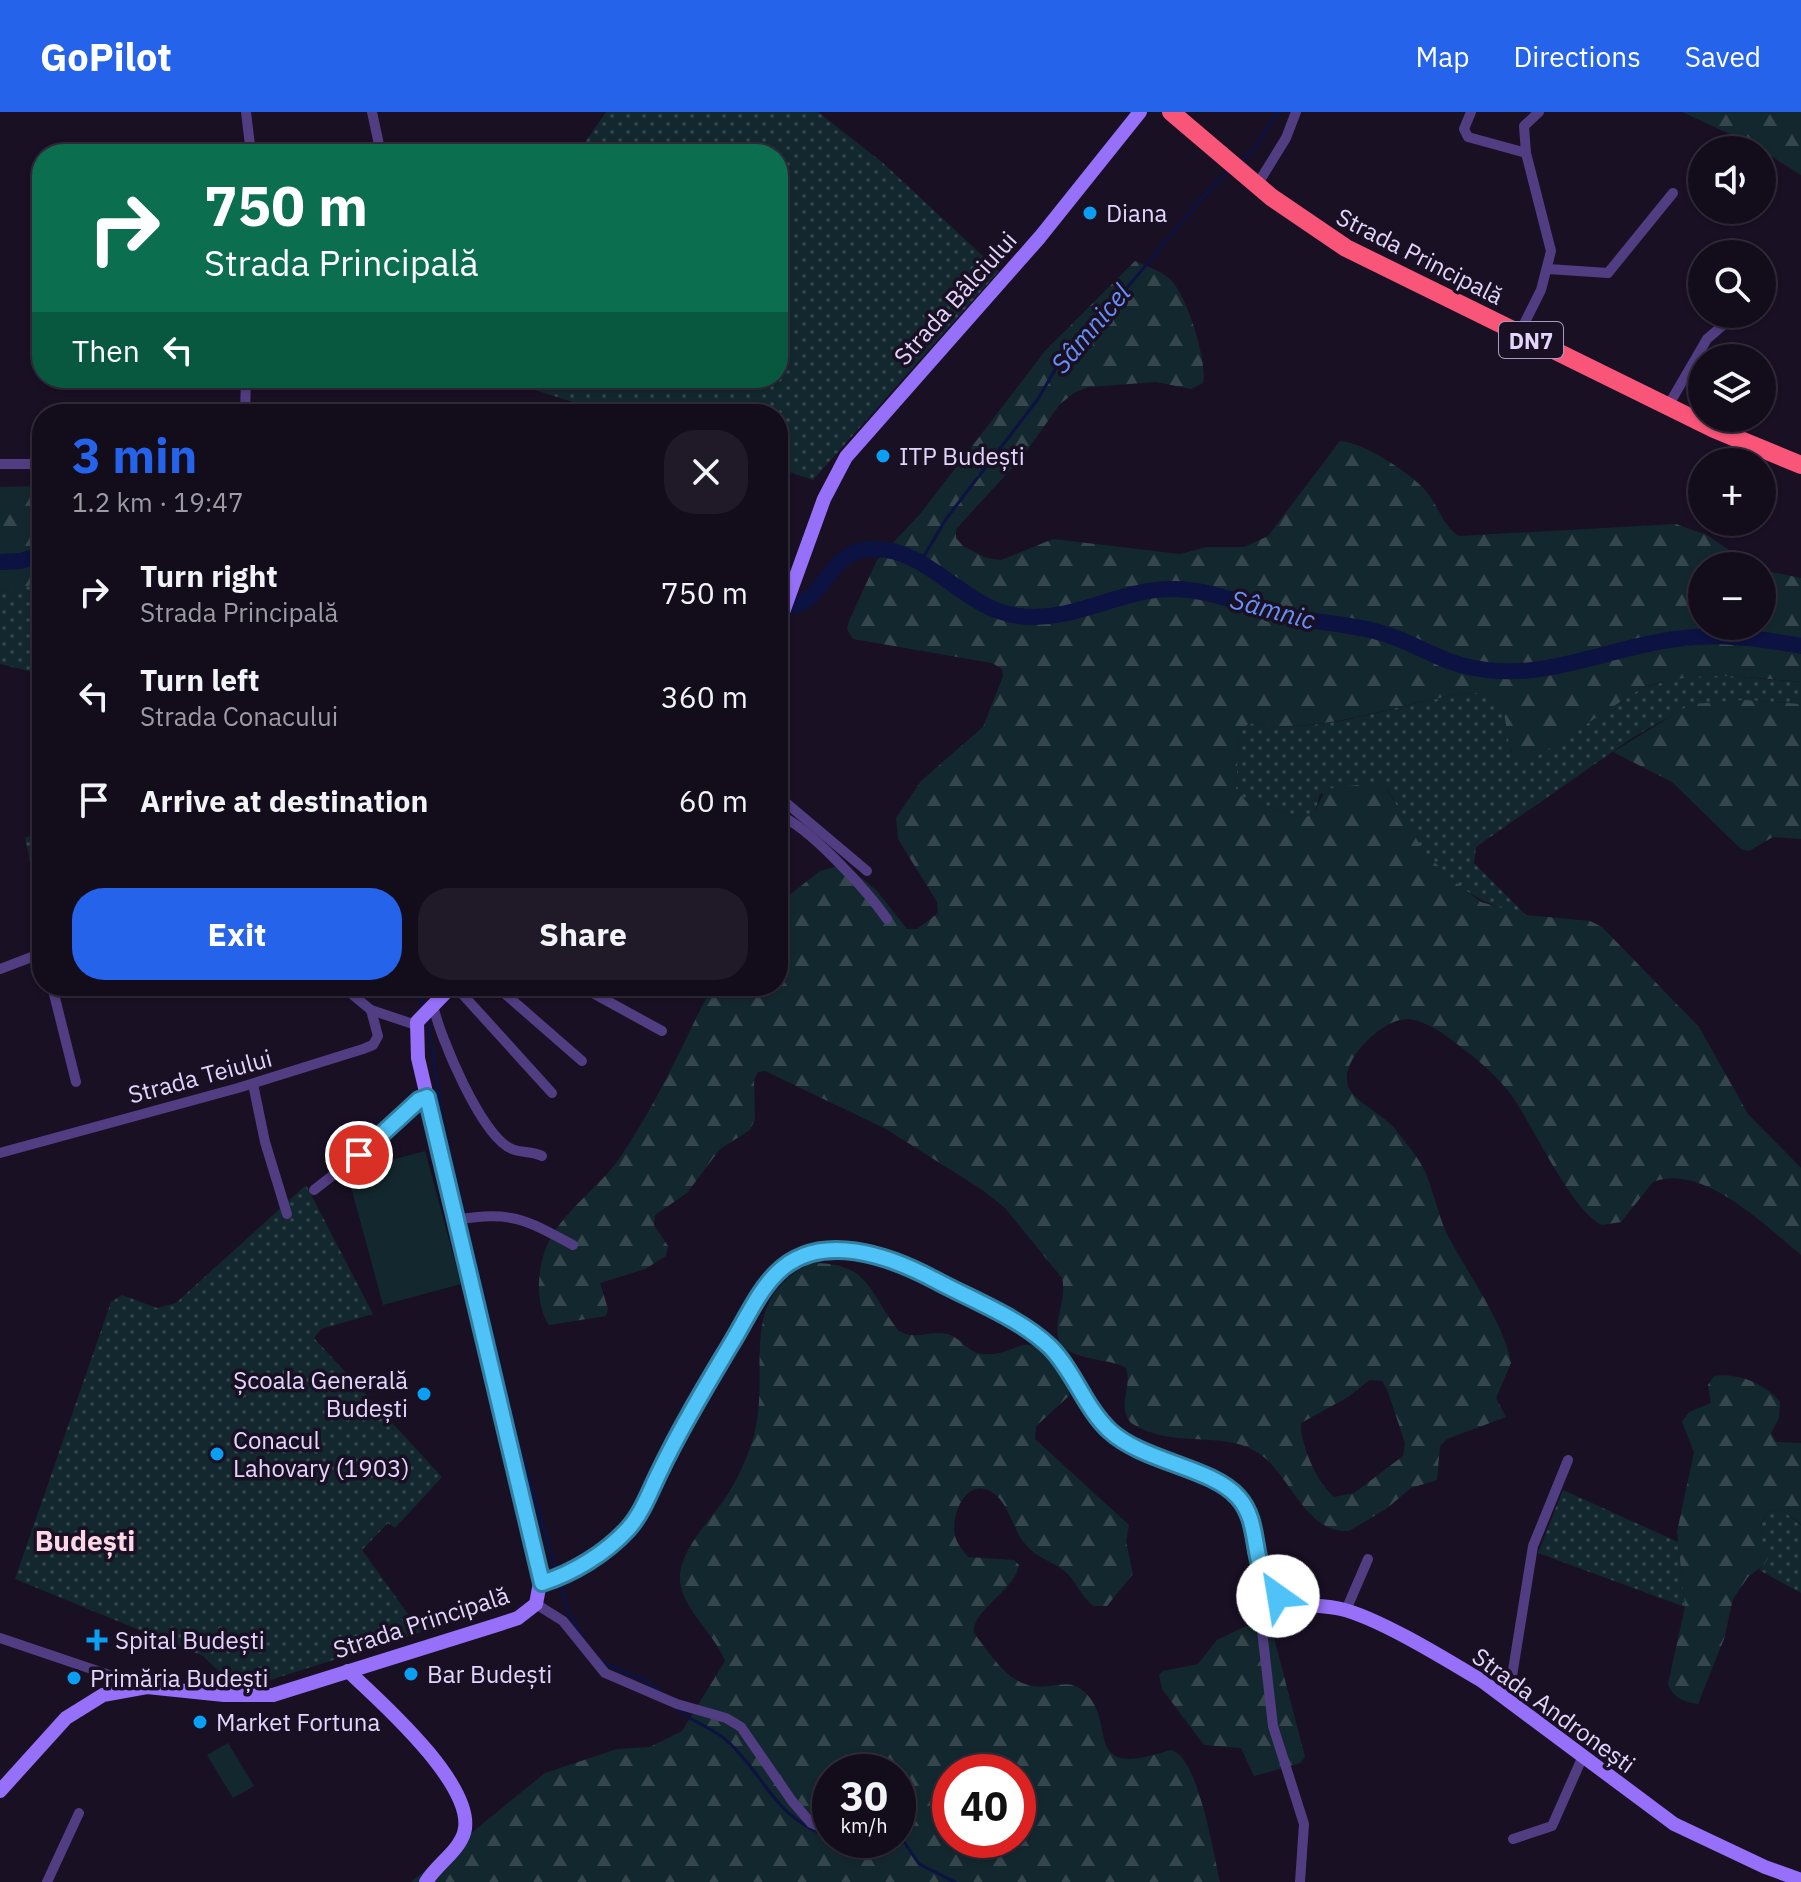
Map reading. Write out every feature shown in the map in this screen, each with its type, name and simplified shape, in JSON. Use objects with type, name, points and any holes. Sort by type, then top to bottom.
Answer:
[{"type":"highway","name":"Strada Principală","points":[[1171,112],[1257,185],[1346,248],[1668,406],[1801,465]]},
{"type":"street","points":[[246,112],[250,144]]},
{"type":"street","points":[[372,112],[379,144]]},
{"type":"street","name":"Strada Bâlciului","points":[[788,598],[835,474],[859,439],[1040,237],[1140,112]]},
{"type":"street","points":[[1257,185],[1286,138],[1296,112]]},
{"type":"street","points":[[1471,112],[1465,134],[1526,153]]},
{"type":"street","points":[[1519,334],[1548,269],[1550,236],[1526,153],[1524,126],[1539,112]]},
{"type":"street","points":[[1548,269],[1608,273],[1673,193]]},
{"type":"street","points":[[1668,406],[1707,339],[1720,328]]},
{"type":"street","points":[[0,464],[32,464]]},
{"type":"street","points":[[788,804],[867,871]]},
{"type":"street","points":[[788,820],[847,871],[887,919]]},
{"type":"street","points":[[0,969],[32,957]]},
{"type":"street","points":[[54,996],[76,1082]]},
{"type":"street","points":[[354,996],[371,1010],[417,1022],[442,996]]},
{"type":"street","points":[[462,996],[552,1093]]},
{"type":"street","points":[[507,996],[582,1061]]},
{"type":"street","points":[[598,996],[662,1031]]},
{"type":"street","points":[[432,1006],[447,1052],[486,1123],[509,1148],[542,1156]]},
{"type":"street","name":"Strada Teiului","points":[[0,1153],[253,1084],[373,1045],[378,1036],[371,1010]]},
{"type":"street","name":"Strada Principală","points":[[0,1791],[77,1709],[115,1691],[147,1687],[224,1695],[273,1695],[509,1621],[536,1604],[551,1580],[463,1219],[423,1099],[417,1022]]},
{"type":"street","points":[[253,1084],[265,1142],[287,1214]]},
{"type":"street","points":[[314,1190],[423,1099]]},
{"type":"street","points":[[463,1219],[489,1214],[517,1217],[573,1245]]},
{"type":"street","points":[[551,1580],[612,1544],[639,1515],[685,1420],[761,1294],[777,1273],[808,1254],[837,1251],[870,1254],[908,1266],[1024,1328],[1049,1347],[1099,1418],[1121,1440],[1219,1484],[1239,1498],[1249,1517],[1264,1581],[1259,1604],[1273,1726],[1304,1824],[1305,1860],[1300,1882]]},
{"type":"street","points":[[1508,1701],[1533,1546],[1568,1460]]},
{"type":"street","points":[[1346,1610],[1368,1559]]},
{"type":"street","name":"Strada Andronești","points":[[1264,1581],[1290,1602],[1346,1610],[1450,1662],[1674,1824],[1765,1867],[1801,1880]]},
{"type":"street","points":[[536,1604],[563,1621],[605,1673],[677,1704],[726,1718],[741,1727],[812,1823]]},
{"type":"street","points":[[0,1638],[147,1687]]},
{"type":"street","points":[[348,1671],[404,1727],[445,1775],[463,1805],[465,1824],[461,1840],[426,1882]]},
{"type":"street","points":[[1513,1839],[1552,1826],[1583,1756]]},
{"type":"street","points":[[47,1882],[79,1813]]},
{"type":"green space","points":[[606,112],[818,112],[883,163],[999,271],[813,480],[788,471],[788,404],[579,404],[529,388],[788,388],[788,144],[584,144]]},
{"type":"green space","points":[[1682,112],[1801,112],[1801,175],[1776,159],[1776,136],[1734,136]]},
{"type":"green space","points":[[1135,261],[1157,270],[1176,286],[1189,312],[1199,344],[1203,383],[1191,389],[1156,382],[1088,387],[1074,393],[1060,404],[1023,456],[956,529],[956,538],[963,546],[986,558],[1001,560],[1053,539],[1180,554],[1207,547],[1244,547],[1268,536],[1340,441],[1374,453],[1410,476],[1426,491],[1453,532],[1459,536],[1676,524],[1688,528],[1688,536],[1708,536],[1732,552],[1688,552],[1688,640],[1776,640],[1776,573],[1801,578],[1801,682],[1719,676],[1660,683],[1640,689],[1528,762],[1516,760],[1499,703],[1482,692],[1308,725],[1249,723],[1239,733],[1236,789],[1245,800],[1304,818],[1315,812],[1325,789],[1385,786],[1423,850],[1450,878],[1481,902],[1526,915],[1590,921],[1602,927],[1699,1027],[1748,1114],[1801,1168],[1801,1255],[1733,1200],[1692,1181],[1672,1178],[1653,1182],[1621,1222],[1602,1225],[1577,1202],[1509,1092],[1495,1076],[1441,1032],[1427,1024],[1407,1019],[1385,1027],[1363,1045],[1348,1068],[1347,1080],[1350,1090],[1391,1124],[1421,1164],[1446,1232],[1493,1315],[1508,1348],[1511,1363],[1496,1398],[1506,1417],[1447,1439],[1440,1446],[1437,1480],[1411,1488],[1386,1509],[1349,1531],[1334,1529],[1310,1514],[1271,1464],[1246,1446],[1165,1436],[1131,1423],[1125,1409],[1126,1368],[1077,1355],[1061,1344],[1058,1329],[1062,1278],[1005,1208],[984,1191],[886,1129],[765,1071],[758,1072],[754,1080],[755,1119],[750,1130],[720,1149],[687,1193],[655,1215],[654,1225],[668,1246],[666,1256],[645,1269],[600,1283],[608,1309],[606,1316],[549,1325],[541,1307],[539,1287],[541,1267],[552,1235],[619,1159],[645,1117],[707,996],[788,996],[788,896],[820,871],[845,864],[877,891],[907,929],[917,929],[938,913],[937,902],[898,839],[896,818],[921,781],[983,727],[1003,676],[1002,669],[992,663],[853,639],[847,629],[849,621],[877,560],[921,513],[1045,351]],"holes":[[[1370,1380],[1382,1381],[1405,1443],[1403,1456],[1354,1493],[1334,1497],[1311,1463],[1303,1441],[1301,1423],[1348,1397]]]},
{"type":"green space","points":[[32,486],[32,585],[0,592],[0,487]]},
{"type":"green space","points":[[32,585],[32,672],[0,664],[0,592]]},
{"type":"green space","points":[[1718,675],[1801,682],[1801,704],[1746,700],[1691,705],[1635,736],[1476,847],[1474,863],[1526,915],[1492,905],[1447,876],[1422,850],[1385,786],[1320,794],[1315,812],[1304,818],[1245,800],[1236,789],[1239,733],[1249,723],[1308,725],[1482,692],[1502,707],[1511,752],[1528,762],[1640,689],[1683,676]]},
{"type":"green space","points":[[1746,700],[1801,704],[1801,839],[1773,837],[1749,851],[1741,849],[1672,782],[1613,752],[1691,704]]},
{"type":"green space","points":[[32,836],[32,871],[25,838]]},
{"type":"green space","points":[[425,1151],[461,1284],[383,1305],[347,1172]]},
{"type":"green space","points":[[306,1185],[373,1314],[321,1329],[314,1338],[442,1477],[395,1528],[388,1523],[362,1550],[421,1632],[264,1682],[226,1678],[203,1656],[15,1579],[111,1302],[122,1295],[157,1308],[176,1303]]},
{"type":"green space","points":[[812,1263],[831,1264],[846,1268],[866,1282],[899,1331],[905,1334],[947,1334],[983,1354],[996,1354],[1029,1345],[1045,1355],[1056,1369],[1067,1385],[1069,1396],[1036,1426],[1035,1439],[1129,1525],[1126,1542],[1133,1574],[1107,1606],[1094,1606],[1067,1573],[1026,1545],[1007,1510],[993,1493],[975,1489],[962,1500],[955,1518],[955,1536],[959,1544],[968,1557],[1014,1560],[1019,1565],[1009,1584],[979,1616],[974,1633],[1014,1679],[1036,1687],[1068,1684],[1079,1688],[1092,1700],[1111,1752],[1121,1758],[1140,1758],[1170,1750],[1180,1756],[1197,1786],[1220,1882],[411,1882],[545,1773],[617,1749],[650,1747],[682,1731],[725,1661],[682,1592],[681,1570],[690,1547],[734,1484],[750,1449],[758,1417],[760,1341],[772,1297],[787,1278]]},
{"type":"green space","points":[[1714,1376],[1732,1376],[1750,1381],[1780,1402],[1779,1418],[1771,1433],[1776,1442],[1801,1443],[1801,1524],[1782,1510],[1768,1512],[1764,1518],[1761,1534],[1768,1558],[1748,1577],[1733,1599],[1724,1639],[1698,1704],[1680,1698],[1668,1684],[1685,1607],[1677,1532],[1694,1452],[1682,1422],[1689,1412],[1711,1403],[1708,1385]]},
{"type":"green space","points":[[1563,1490],[1678,1542],[1685,1607],[1538,1553]]},
{"type":"green space","points":[[1782,1510],[1801,1525],[1801,1593],[1759,1570],[1764,1565],[1760,1538],[1764,1518],[1768,1512]]},
{"type":"green space","points":[[1246,1626],[1269,1630],[1273,1634],[1305,1757],[1300,1763],[1254,1776],[1241,1748],[1204,1745],[1162,1689],[1159,1675],[1163,1671],[1198,1664],[1217,1640]]},
{"type":"green space","points":[[228,1743],[254,1786],[233,1798],[207,1755]]},
{"type":"waterway","name":"Sâmnicel","points":[[1239,162],[1253,151],[1278,112]]},
{"type":"waterway","name":"Sâmnicel","points":[[921,561],[946,519],[1038,399],[1063,356],[1101,319],[1230,169]]},
{"type":"waterway","name":"Sâmnic","points":[[788,605],[806,600],[844,559],[857,552],[874,549],[913,558],[980,603],[1019,616],[1058,615],[1152,590],[1186,590],[1295,618],[1378,632],[1461,665],[1500,671],[1550,667],[1650,643],[1691,637],[1738,637],[1801,646]]},
{"type":"waterway","name":"Sâmnic","points":[[0,562],[32,557]]},
{"type":"waterway","points":[[419,996],[425,1009]]},
{"type":"waterway","points":[[428,1020],[443,1124],[519,1446],[557,1573]]},
{"type":"waterway","points":[[559,1580],[568,1612],[584,1639]]},
{"type":"waterway","points":[[600,1661],[646,1681],[660,1692]]},
{"type":"waterway","points":[[674,1706],[726,1740],[740,1753],[782,1807],[812,1829]]},
{"type":"waterway","points":[[915,1858],[919,1864],[955,1882]]},
{"type":"place","name":"Diana","points":[[1090,213]]},
{"type":"place","name":"ITP Budești","points":[[883,456]]},
{"type":"place","name":"Școala Generală Budești","points":[[424,1394]]},
{"type":"place","name":"Conacul Lahovary (1903)","points":[[217,1454]]},
{"type":"place","name":"Spital Budești","points":[[97,1640]]},
{"type":"place","name":"Bar Budești","points":[[411,1674]]},
{"type":"place","name":"Primăria Budești","points":[[74,1678]]},
{"type":"place","name":"Market Fortuna","points":[[200,1722]]},
{"type":"district","name":"Budești","points":[[85,1540]]},
{"type":"route","points":[[359,1155],[419,1100],[427,1097],[516,1477],[542,1572],[542,1583],[571,1572],[595,1556],[612,1544],[639,1515],[685,1420],[761,1294],[777,1273],[808,1254],[852,1251],[908,1266],[1024,1328],[1058,1357],[1099,1418],[1121,1440],[1230,1490],[1239,1498],[1249,1517],[1258,1567],[1264,1581],[1278,1596]]}]
